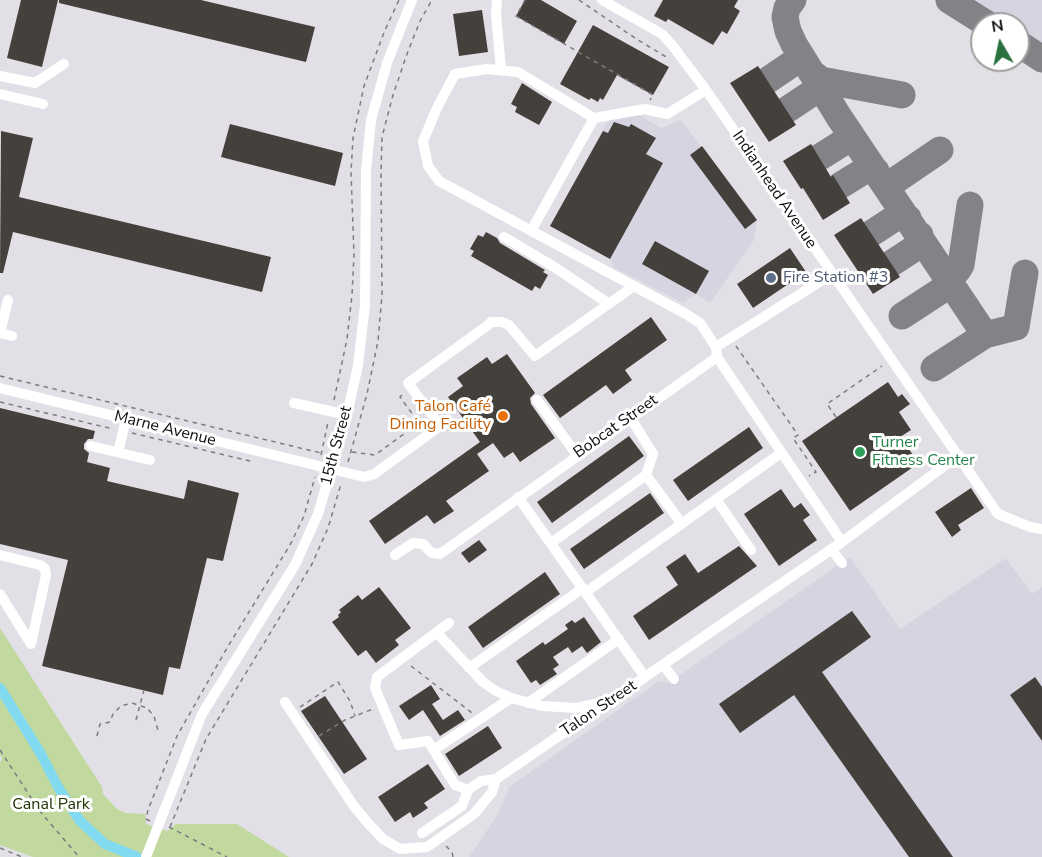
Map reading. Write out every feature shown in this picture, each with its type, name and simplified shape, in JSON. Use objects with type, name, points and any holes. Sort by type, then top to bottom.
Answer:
[{"type":"street","name":"15th Street","points":[[146,857],[152,826],[202,714],[295,565],[318,514],[358,365],[365,305],[366,171],[371,120],[387,63],[412,0]]},
{"type":"street","points":[[497,0],[501,70]]},
{"type":"street","name":"Indianhead Avenue","points":[[602,0],[662,34],[672,45],[706,90],[998,514],[1030,527],[1042,529]]},
{"type":"street","points":[[0,76],[35,82],[64,64]]},
{"type":"street","points":[[706,90],[670,119],[645,109],[594,118],[518,72],[488,69],[455,74],[423,141],[424,150],[428,166],[439,181],[700,323],[781,453],[843,542]]},
{"type":"street","points":[[0,94],[44,104]]},
{"type":"street","points":[[531,231],[594,118]]},
{"type":"street","points":[[504,237],[556,268],[609,304]]},
{"type":"street","name":"Bobcat Street","points":[[395,555],[413,543],[423,544],[432,553],[440,554],[630,417],[731,338],[832,274]]},
{"type":"street","points":[[412,388],[408,383],[491,322],[502,322],[509,326],[536,356],[634,286]]},
{"type":"street","points":[[8,300],[0,333],[12,336]]},
{"type":"street","name":"Marne Avenue","points":[[0,388],[364,477],[374,474],[440,426],[412,388]]},
{"type":"street","points":[[537,400],[577,455]]},
{"type":"street","points":[[294,403],[346,415]]},
{"type":"street","points":[[551,543],[646,475],[652,454],[630,417]]},
{"type":"street","points":[[118,452],[126,419]]},
{"type":"street","points":[[91,446],[150,460]]},
{"type":"street","points":[[470,668],[682,524],[781,453]]},
{"type":"street","name":"Talon Street","points":[[285,702],[352,805],[383,838],[400,849],[427,847],[474,814],[492,792],[496,779],[843,542],[959,455]]},
{"type":"street","points":[[646,475],[682,524]]},
{"type":"street","points":[[518,497],[645,677]]},
{"type":"street","points":[[716,500],[751,550]]},
{"type":"street","points":[[831,549],[842,563]]},
{"type":"street","points":[[0,555],[40,565],[45,569],[46,575],[31,644],[0,594]]},
{"type":"street","points":[[449,623],[376,677],[375,688],[399,745],[428,741],[455,785],[468,790]]},
{"type":"street","points":[[437,633],[483,682],[511,698],[542,706],[576,708],[610,701]]},
{"type":"street","points":[[528,703],[618,639]]},
{"type":"street","points":[[663,665],[674,678]]},
{"type":"street","points":[[435,749],[511,698]]},
{"type":"street","points":[[422,833],[462,806],[468,790],[481,781],[496,779]]},
{"type":"path","points":[[321,453],[345,348],[352,295],[353,138],[364,86],[399,0]]},
{"type":"path","points":[[525,0],[516,16],[653,95],[645,109]]},
{"type":"path","points":[[579,0],[674,61]]},
{"type":"path","points":[[731,338],[798,435],[793,438],[816,472],[801,482]]},
{"type":"path","points":[[837,417],[827,404],[891,360]]},
{"type":"path","points":[[0,376],[348,460]]},
{"type":"path","points":[[351,452],[375,455],[419,423],[400,397],[412,388]]},
{"type":"path","points":[[0,402],[259,463]]},
{"type":"path","points":[[315,476],[342,483]]},
{"type":"path","points":[[402,658],[480,719]]},
{"type":"path","points":[[292,713],[338,682],[350,701],[355,716]]},
{"type":"path","points":[[136,720],[144,690]]},
{"type":"path","points":[[97,736],[100,724],[110,722],[113,714],[121,706],[132,703],[147,708],[154,716],[159,734]]},
{"type":"path","points":[[310,741],[345,720],[383,706]]},
{"type":"path","points":[[0,750],[39,810],[79,857]]},
{"type":"path","points":[[0,758],[3,755]]},
{"type":"path","points":[[146,819],[152,826]]},
{"type":"path","points":[[439,839],[452,852],[453,857]]},
{"type":"path","points":[[0,849],[22,857]]},
{"type":"shaded area","points":[[965,0],[1042,0],[1042,49],[1030,42],[1030,12],[984,12]]},
{"type":"shaded area","points":[[639,115],[661,128],[681,120],[757,220],[754,240],[710,303],[696,294],[683,303],[615,268],[610,259],[550,226],[608,120]]},
{"type":"shaded area","points":[[850,557],[900,629],[1006,558],[1032,594],[1042,587],[1042,857],[469,857],[498,814],[509,787],[659,681],[666,683],[674,679]]},
{"type":"green space","name":"Canal Park","points":[[0,628],[102,787],[103,794],[117,809],[125,813],[145,814],[146,824],[167,831],[176,824],[237,824],[289,857],[33,857],[0,845],[0,763],[2,758],[0,755]]},
{"type":"building","points":[[21,0],[58,0],[42,67],[7,58]]},
{"type":"building","points":[[59,0],[201,0],[315,27],[306,62],[59,3]]},
{"type":"building","points":[[525,0],[541,0],[577,21],[564,44],[516,16]]},
{"type":"building","points":[[663,0],[738,0],[734,7],[740,11],[727,34],[722,31],[713,45],[668,19],[666,22],[654,16]]},
{"type":"building","points":[[482,10],[488,52],[459,56],[453,14]]},
{"type":"building","points":[[593,25],[669,67],[653,95],[617,75],[603,100],[600,98],[598,102],[591,98],[589,100],[560,84]]},
{"type":"building","points":[[758,66],[796,125],[769,142],[730,83]]},
{"type":"building","points":[[522,83],[552,102],[539,125],[515,112],[517,107],[511,104]]},
{"type":"building","points":[[614,122],[629,127],[631,124],[656,138],[646,154],[663,163],[610,259],[550,226],[603,131],[608,133]]},
{"type":"building","points":[[230,124],[343,153],[335,186],[221,157]]},
{"type":"building","points":[[1,131],[33,138],[19,197],[271,257],[262,292],[13,232],[3,273],[0,273]]},
{"type":"building","points":[[811,144],[850,203],[823,220],[783,161]]},
{"type":"building","points":[[702,146],[757,220],[745,229],[690,155]]},
{"type":"building","points":[[861,218],[900,277],[873,294],[834,235]]},
{"type":"building","points":[[486,232],[545,270],[543,272],[548,275],[540,289],[535,286],[532,291],[471,256],[474,251],[470,249],[478,235],[483,237]]},
{"type":"building","points":[[655,241],[709,271],[696,294],[642,264]]},
{"type":"building","name":"Fire Station #3","points":[[790,248],[806,272],[753,308],[737,284]]},
{"type":"building","points":[[651,317],[667,340],[625,370],[632,380],[613,394],[606,385],[560,418],[543,395]]},
{"type":"building","name":"Talon Café Dining Facility","points":[[507,354],[535,393],[530,398],[531,404],[555,438],[520,462],[513,452],[504,458],[493,443],[477,454],[489,471],[446,501],[454,511],[434,524],[427,515],[385,544],[369,521],[480,442],[448,397],[463,386],[457,378],[487,357],[492,364]]},
{"type":"building","name":"Turner Fitness Center","points":[[888,382],[898,397],[902,394],[910,404],[899,412],[911,430],[900,437],[919,463],[850,511],[802,441]]},
{"type":"building","points":[[0,408],[95,431],[93,439],[88,439],[84,444],[84,449],[89,453],[87,462],[110,468],[107,481],[184,499],[188,480],[239,493],[223,561],[207,558],[180,669],[169,667],[163,695],[42,666],[68,560],[0,544]]},
{"type":"building","points":[[749,427],[763,448],[688,501],[673,480]]},
{"type":"building","points":[[629,436],[644,456],[552,523],[537,502]]},
{"type":"building","points":[[971,488],[984,508],[958,525],[961,530],[952,537],[935,512]]},
{"type":"building","points":[[781,489],[794,508],[801,503],[810,515],[803,520],[817,540],[779,566],[744,514]]},
{"type":"building","points":[[650,493],[664,513],[584,569],[570,549]]},
{"type":"building","points":[[479,540],[487,550],[469,563],[461,553]]},
{"type":"building","points":[[739,546],[757,566],[649,640],[633,616],[678,585],[666,567],[685,554],[698,573]]},
{"type":"building","points":[[545,572],[560,594],[483,648],[468,627]]},
{"type":"building","points":[[379,587],[411,628],[395,640],[399,645],[376,663],[366,650],[358,656],[332,622],[339,617],[341,612],[339,610],[358,595],[362,600]]},
{"type":"building","points":[[852,611],[871,637],[822,672],[953,857],[909,857],[794,695],[740,733],[719,704]]},
{"type":"building","points":[[584,617],[601,642],[587,653],[582,646],[572,653],[568,647],[553,657],[559,665],[553,669],[557,674],[540,685],[536,680],[531,683],[516,661],[543,642],[545,645],[568,629],[565,625],[572,620],[575,623]]},
{"type":"building","points":[[1035,677],[1042,687],[1042,741],[1010,695]]},
{"type":"building","points":[[431,685],[440,699],[432,704],[443,720],[458,710],[465,720],[440,736],[423,710],[409,720],[399,706]]},
{"type":"building","points":[[325,696],[367,759],[344,774],[301,711]]},
{"type":"building","points":[[488,726],[502,748],[459,776],[445,754]]},
{"type":"building","points":[[428,764],[445,789],[424,803],[428,808],[413,818],[410,812],[395,822],[378,797]]},
{"type":"waterway","points":[[0,688],[80,821],[105,844],[137,857]]},
{"type":"taxiway","points":[[793,0],[787,8],[785,17],[794,44],[839,117],[941,269],[946,272],[957,271],[961,265],[970,205]]},
{"type":"taxiway","points":[[949,0],[970,13]]},
{"type":"taxiway","points":[[768,80],[796,61],[798,51]]},
{"type":"taxiway","points":[[1030,51],[1042,59]]},
{"type":"taxiway","points":[[811,72],[821,80],[902,95]]},
{"type":"taxiway","points":[[788,109],[815,91],[817,82]]},
{"type":"taxiway","points":[[820,157],[847,140],[848,130]]},
{"type":"taxiway","points":[[891,194],[893,182],[940,150]]},
{"type":"taxiway","points":[[841,185],[867,169],[876,171]]},
{"type":"taxiway","points":[[872,233],[898,216],[908,218]]},
{"type":"taxiway","points":[[892,263],[918,246],[920,235]]},
{"type":"taxiway","points":[[941,269],[985,335],[1016,327],[1025,273]]},
{"type":"taxiway","points":[[902,316],[951,284]]},
{"type":"taxiway","points":[[934,368],[985,335]]},
{"type":"place","name":"Fire Station #3","points":[[771,278]]},
{"type":"place","name":"Talon Café Dining Facility","points":[[503,416]]},
{"type":"place","name":"Turner Fitness Center","points":[[860,452]]}]
